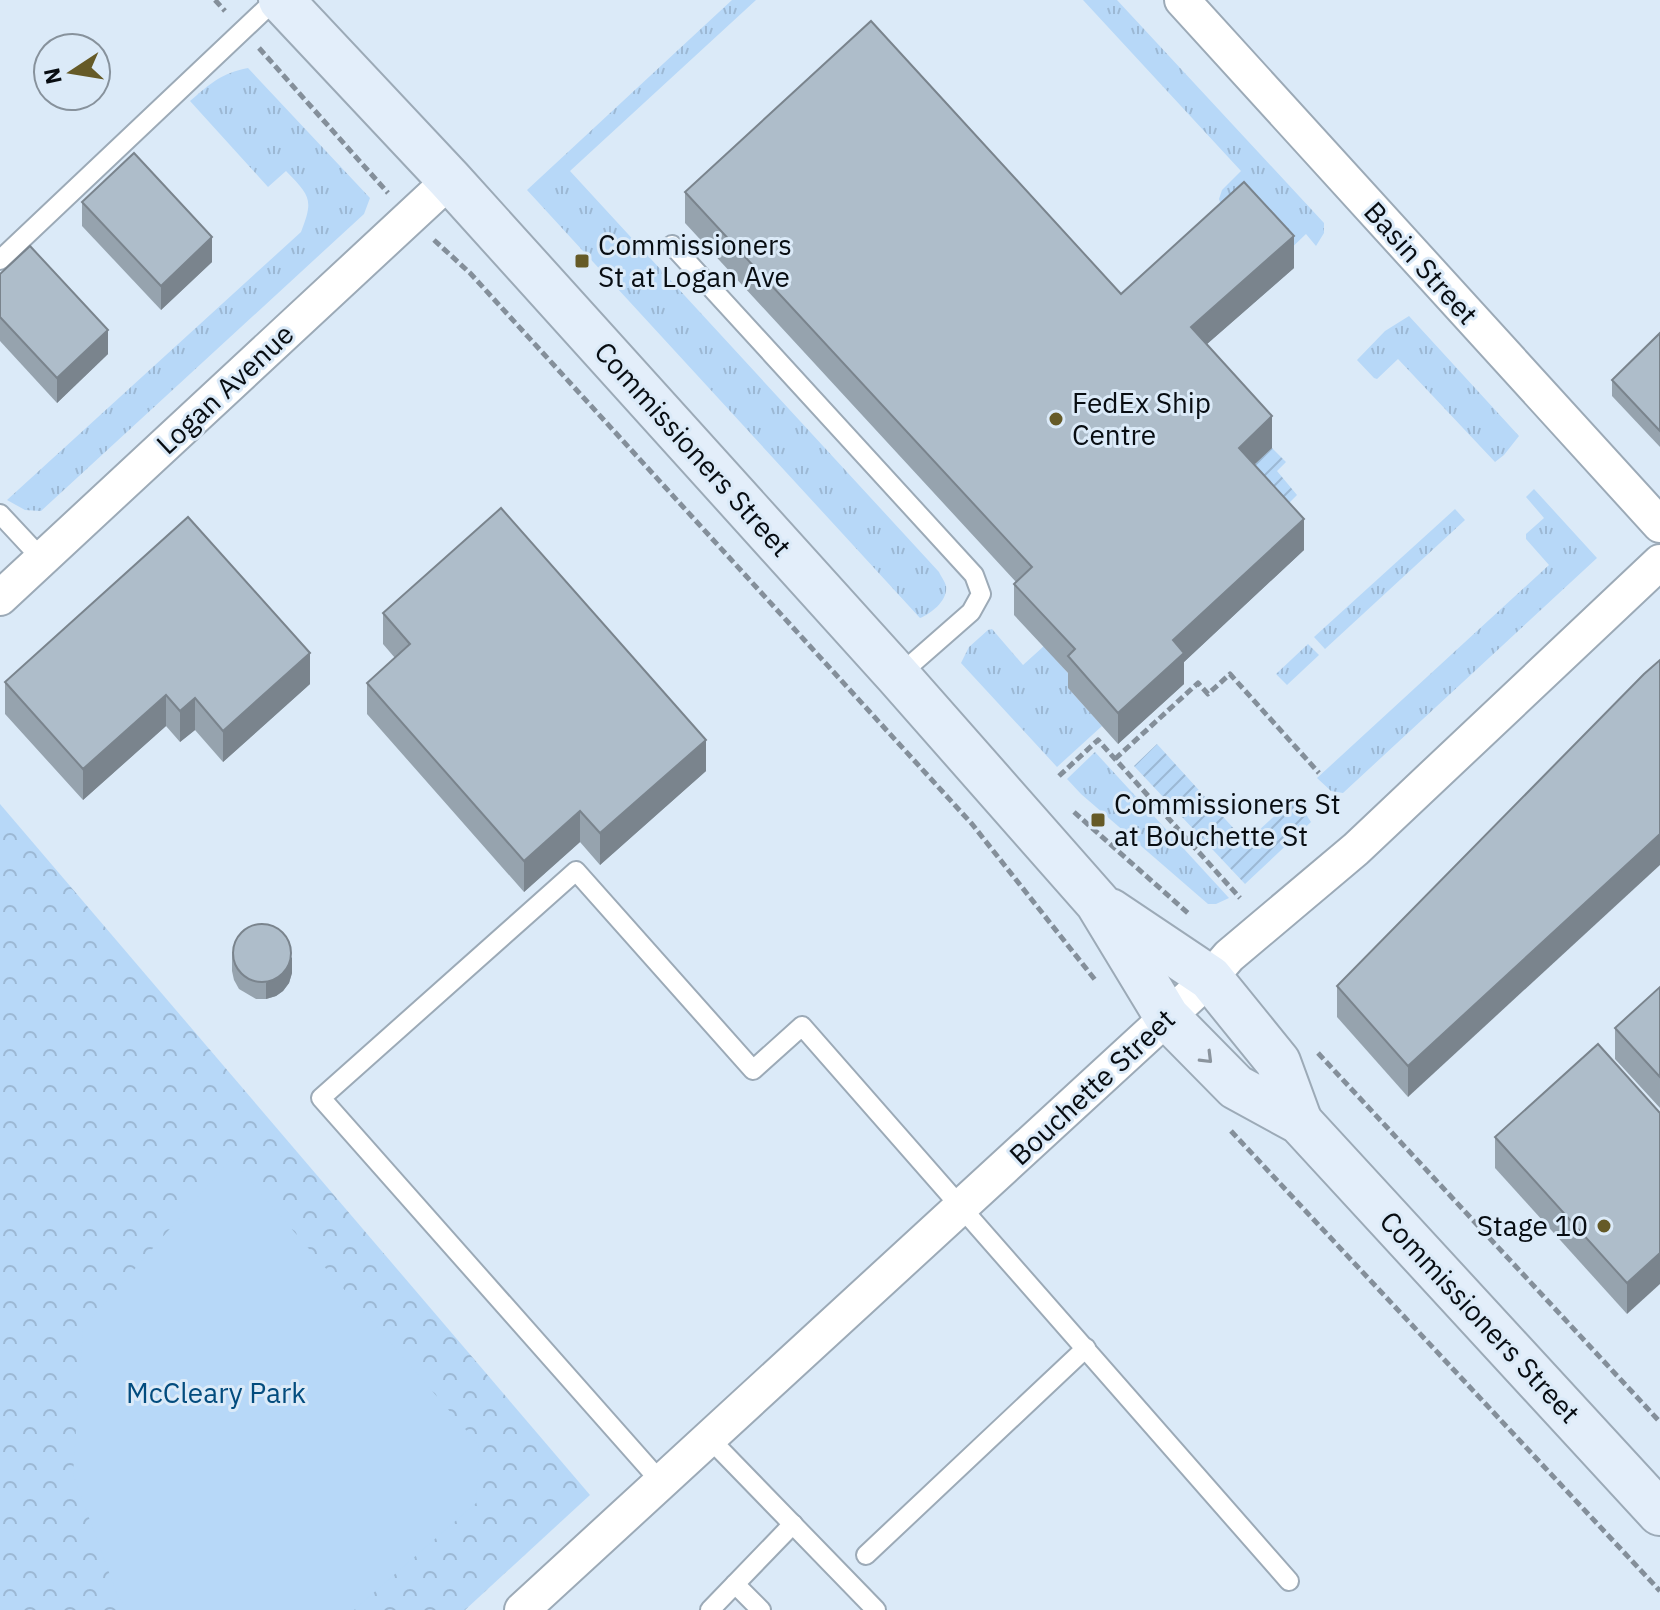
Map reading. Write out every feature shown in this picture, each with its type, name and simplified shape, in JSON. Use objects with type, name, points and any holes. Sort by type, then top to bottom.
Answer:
[{"type":"street","name":"Commissioners Street","points":[[281,0],[450,180],[898,676],[1098,903],[1167,1017],[1236,1087],[1300,1122],[1660,1513]]},
{"type":"street","name":"Basin Street","points":[[1182,0],[1660,525]]},
{"type":"street","name":"Logan Avenue","points":[[0,598],[450,180]]},
{"type":"street","name":"Bouchette Street","points":[[522,1610],[1219,967],[1356,849],[1660,562]]},
{"type":"street","name":"Commissioners Street","points":[[1098,903],[1219,967],[1278,1062],[1300,1122]]},
{"type":"lane","points":[[0,260],[275,0]]},
{"type":"lane","points":[[672,245],[974,575],[981,594],[971,612],[898,676]]},
{"type":"lane","points":[[0,514],[42,559]]},
{"type":"lane","points":[[661,1482],[321,1098],[576,871],[753,1070],[802,1026],[1289,1581]]},
{"type":"lane","points":[[866,1555],[1086,1348]]},
{"type":"lane","points":[[709,1438],[876,1610]]},
{"type":"lane","points":[[710,1610],[793,1524]]},
{"type":"lane","points":[[735,1584],[761,1610]]},
{"type":"path","points":[[215,0],[409,218],[470,273],[972,824],[1102,987]]},
{"type":"path","points":[[1115,759],[1198,683],[1208,694],[1230,674],[1319,773]]},
{"type":"path","points":[[1059,776],[1098,740],[1240,898]]},
{"type":"path","points":[[1072,810],[1194,918],[1219,967]]},
{"type":"path","points":[[1313,1047],[1660,1422]]},
{"type":"path","points":[[1226,1125],[1660,1591]]},
{"type":"green space","points":[[732,0],[756,0],[570,171],[939,572],[946,586],[942,601],[920,618],[527,190]]},
{"type":"green space","points":[[1083,0],[1117,0],[1324,223],[1324,233],[1316,246],[1306,234],[1283,256],[1221,205],[1222,190],[1241,171]]},
{"type":"green space","points":[[248,68],[370,198],[364,214],[41,511],[25,510],[7,500],[301,232],[308,205],[300,186],[286,171],[268,187],[190,101],[223,76]]},
{"type":"green space","points":[[1409,316],[1519,436],[1495,462],[1398,359],[1377,379],[1357,360],[1385,331]]},
{"type":"green space","points":[[1272,448],[1286,462],[1277,471],[1297,495],[1288,504],[1254,465]]},
{"type":"green space","points":[[1534,489],[1597,558],[1343,793],[1331,791],[1317,778],[1549,565],[1526,539],[1526,534],[1544,518],[1526,497]]},
{"type":"green space","points":[[1455,509],[1465,520],[1325,649],[1314,637]]},
{"type":"green space","points":[[992,629],[1023,665],[1044,646],[1075,681],[1068,688],[1102,726],[1057,767],[961,663],[969,647]]},
{"type":"green space","points":[[1308,644],[1319,655],[1287,685],[1276,674]]},
{"type":"green space","points":[[1157,744],[1246,842],[1293,799],[1311,822],[1245,884],[1134,766]]},
{"type":"green space","points":[[1095,752],[1229,898],[1208,904],[1067,779]]},
{"type":"green space","name":"McCleary Park","points":[[0,804],[590,1495],[465,1610],[0,1610]]},
{"type":"green space","points":[[231,1159],[479,1445],[476,1503],[354,1610],[130,1610],[118,1597],[73,1474],[83,1328]]},
{"type":"building","name":"FedEx Ship Centre","points":[[871,21],[1121,294],[1244,182],[1294,236],[1191,327],[1272,416],[1239,448],[1304,519],[1173,640],[1184,653],[1118,713],[1068,656],[1075,649],[1014,584],[1032,567],[685,192]]},
{"type":"building","points":[[134,153],[212,237],[161,286],[82,202]]},
{"type":"building","points":[[30,246],[108,330],[57,378],[0,317],[0,274]]},
{"type":"building","points":[[1660,333],[1660,431],[1612,380]]},
{"type":"building","points":[[501,508],[706,740],[600,833],[580,811],[524,861],[367,683],[410,644],[383,613]]},
{"type":"building","points":[[188,517],[310,653],[223,731],[195,698],[180,711],[166,695],[83,769],[5,682]]},
{"type":"building","points":[[1660,660],[1660,834],[1408,1066],[1337,986]]},
{"type":"building","points":[[262,924],[283,932],[291,953],[283,974],[262,982],[241,974],[233,953],[241,932]]},
{"type":"building","points":[[1660,987],[1660,1077],[1615,1028]]},
{"type":"building","name":"Stage 10","points":[[1598,1044],[1660,1113],[1660,1253],[1627,1283],[1495,1137]]},
{"type":"place","name":"Commissioners St at Logan Ave","points":[[582,261]]},
{"type":"place","name":"FedEx Ship Centre","points":[[1056,419]]},
{"type":"place","name":"Commissioners St at Bouchette St","points":[[1098,820]]},
{"type":"place","name":"Stage 10","points":[[1604,1226]]}]
